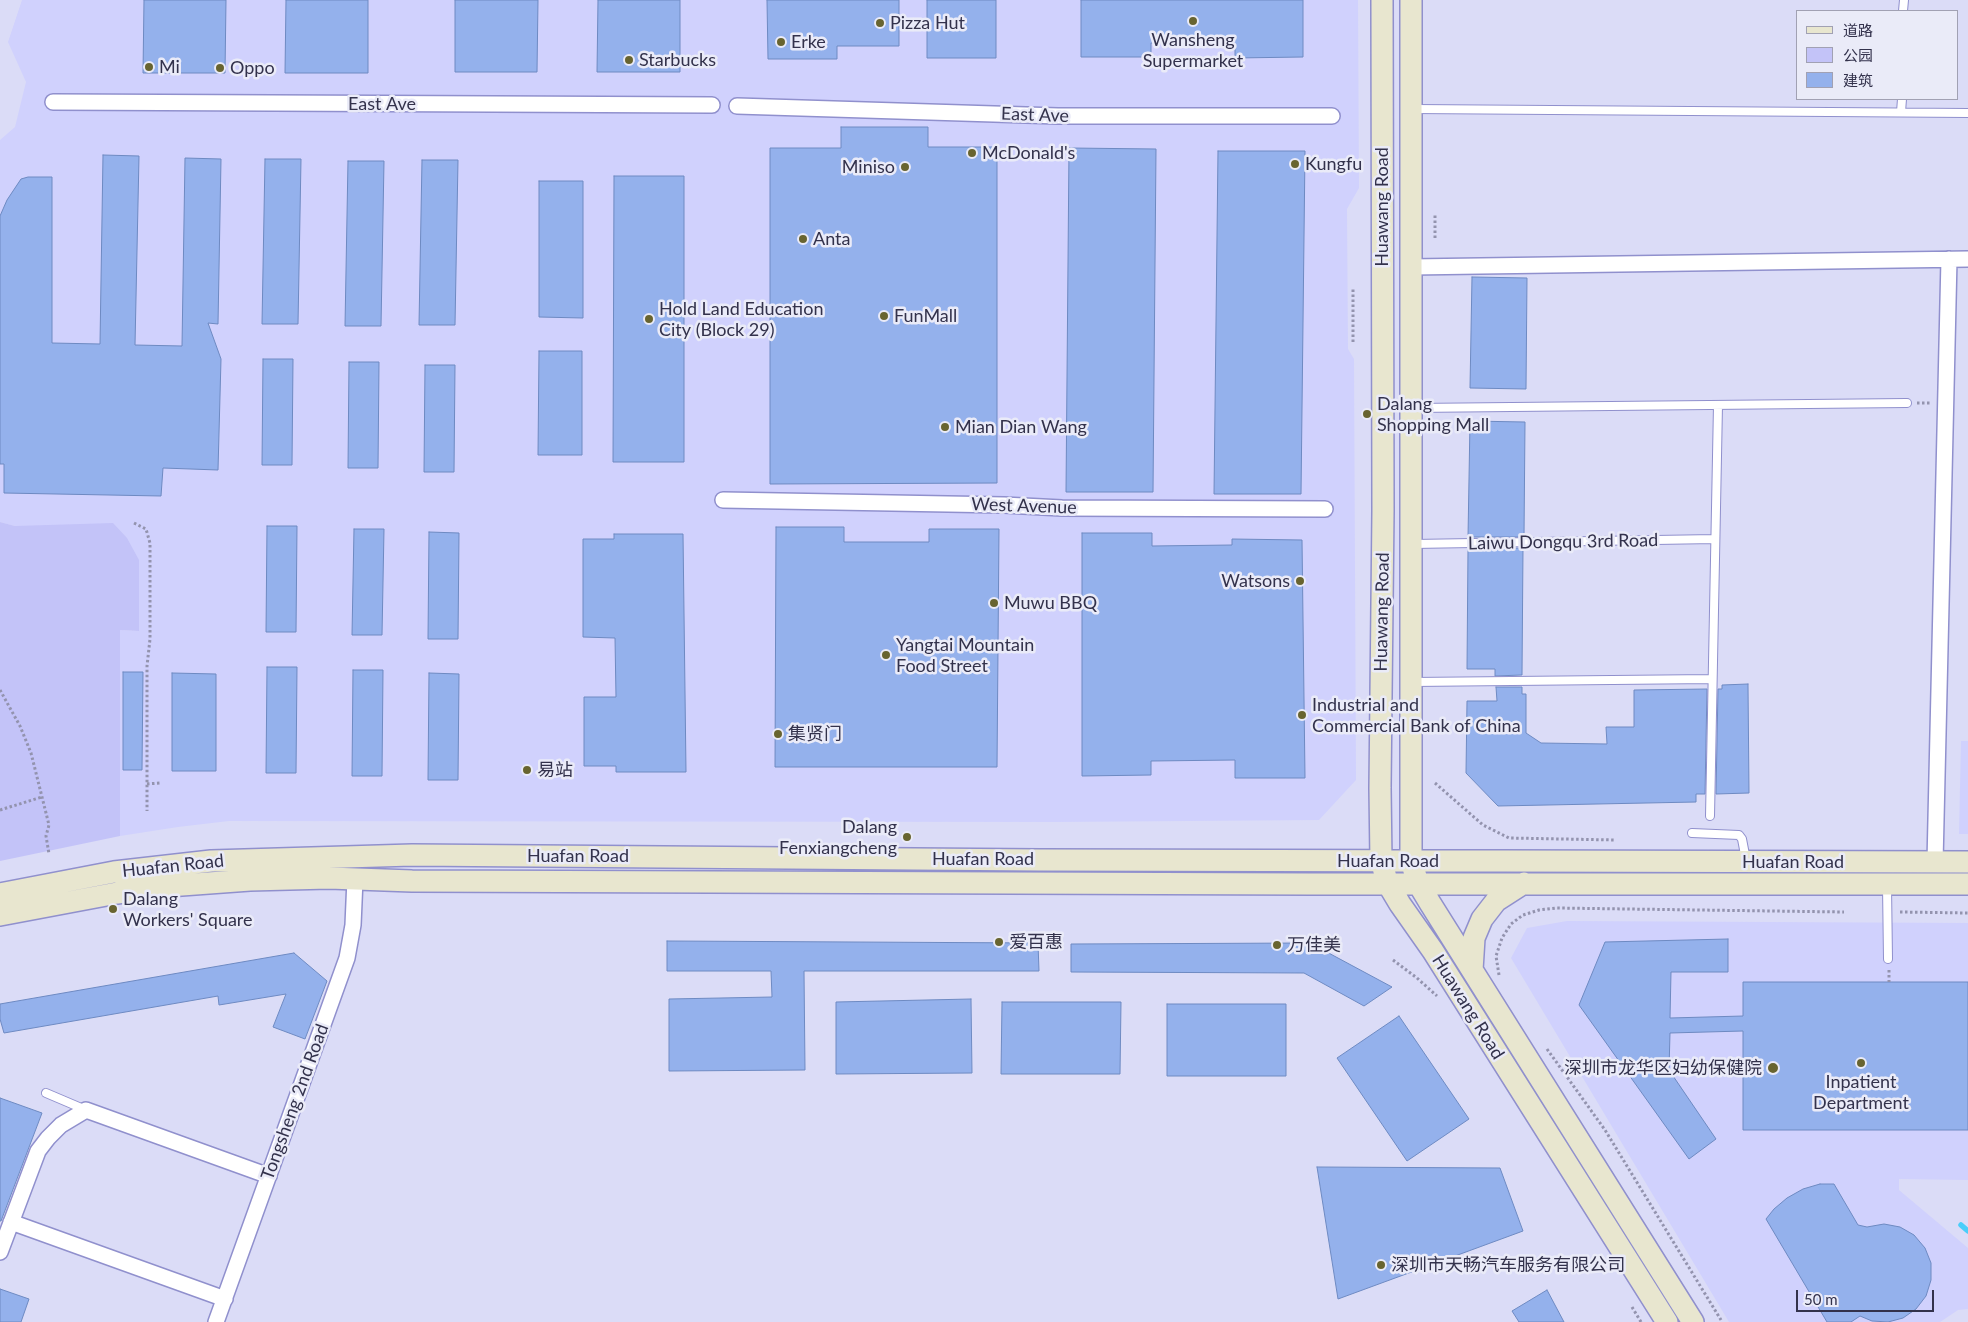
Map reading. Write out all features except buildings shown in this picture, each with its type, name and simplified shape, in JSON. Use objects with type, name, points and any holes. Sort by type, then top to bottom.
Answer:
[{"type":"main road","name":"Huawang Road","points":[[1382,0],[1383,521],[1381,861],[1388,884],[1433,951],[1667,1322]]},
{"type":"main road","name":"Huawang Road","points":[[1411,0],[1411,861],[1418,883],[1693,1322]]},
{"type":"main road","name":"Huafan Road","points":[[0,894],[114,872],[166,865],[250,858],[412,855],[1381,861],[1968,862]]},
{"type":"main road","name":"Huafan Road","points":[[0,916],[117,893],[168,886],[250,880],[1968,884]]},
{"type":"main road","points":[[1472,970],[1474,938],[1482,919],[1496,901],[1524,883]]},
{"type":"street","name":"East Ave","points":[[52,102],[712,105]]},
{"type":"street","name":"East Ave","points":[[737,106],[1058,116],[1332,116]]},
{"type":"street","points":[[1935,862],[1949,259]]},
{"type":"street","points":[[1411,267],[1968,259]]},
{"type":"street","name":"West Avenue","points":[[723,500],[1062,508],[1325,509]]},
{"type":"street","name":"Tongsheng 2nd Road","points":[[216,1322],[348,958],[353,925],[354,879]]},
{"type":"street","points":[[0,1252],[38,1151],[61,1125],[86,1110],[268,1176]]},
{"type":"street","points":[[11,1222],[225,1300]]},
{"type":"lane","points":[[1902,100],[1902,112]]},
{"type":"lane","points":[[1412,109],[1968,113]]},
{"type":"lane","points":[[1411,408],[1906,403]]},
{"type":"lane","points":[[1710,816],[1718,405]]},
{"type":"lane","name":"Laiwu Dongqu 3rd Road","points":[[1411,544],[1715,539]]},
{"type":"lane","points":[[1411,682],[1712,679]]},
{"type":"lane","points":[[1692,833],[1739,835],[1742,839],[1746,862]]},
{"type":"lane","points":[[1887,884],[1888,959]]},
{"type":"lane","points":[[46,1093],[86,1110]]},
{"type":"path","points":[[1435,213],[1435,238]]},
{"type":"path","points":[[1353,288],[1353,342]]},
{"type":"path","points":[[1906,403],[1945,404]]},
{"type":"path","points":[[134,523],[146,529],[150,543],[150,639],[147,666],[147,811]]},
{"type":"path","points":[[0,690],[20,726],[31,753],[49,825],[46,836],[50,854]]},
{"type":"path","points":[[147,784],[160,783]]},
{"type":"path","points":[[1435,783],[1483,825],[1509,838],[1622,840]]},
{"type":"path","points":[[0,810],[42,796]]},
{"type":"path","points":[[1502,982],[1496,956],[1502,938],[1511,924],[1523,915],[1539,910],[1556,908],[1844,912]]},
{"type":"path","points":[[1900,912],[1968,913]]},
{"type":"path","points":[[1543,1044],[1605,1130],[1721,1320]]},
{"type":"shaded area","points":[[22,0],[1358,0],[1359,188],[1347,209],[1348,349],[1354,359],[1356,780],[1319,820],[1055,822],[229,821],[120,836],[120,630],[139,631],[15,526],[0,522],[0,140],[15,127],[26,82],[8,42]]},
{"type":"shaded area","points":[[1961,741],[1968,741],[1968,834],[1959,834]]},
{"type":"shaded area","name":"深圳市龙华区妇幼保健院","points":[[1567,921],[1968,923],[1968,1180],[1899,1179],[1899,1190],[1968,1248],[1968,1309],[1958,1310],[1940,1322],[1729,1322],[1511,958],[1527,928]]},
{"type":"green space","points":[[0,522],[15,526],[113,523],[127,538],[139,560],[139,631],[120,630],[120,836],[0,861]]},
{"type":"waterway","points":[[1961,1225],[1968,1231]]},
{"type":"place","name":"Wansheng Supermarket","points":[[1193,21]]},
{"type":"place","name":"Pizza Hut","points":[[880,23]]},
{"type":"place","name":"Erke","points":[[781,42]]},
{"type":"place","name":"Starbucks","points":[[629,60]]},
{"type":"place","name":"Mi","points":[[149,67]]},
{"type":"place","name":"Oppo","points":[[220,68]]},
{"type":"place","name":"McDonald's","points":[[972,153]]},
{"type":"place","name":"Kungfu","points":[[1295,164]]},
{"type":"place","name":"Miniso","points":[[905,167]]},
{"type":"place","name":"Anta","points":[[803,239]]},
{"type":"place","name":"FunMall","points":[[884,316]]},
{"type":"place","name":"Hold Land Education City (Block 29)","points":[[649,319]]},
{"type":"place","name":"Dalang Shopping Mall","points":[[1367,414]]},
{"type":"place","name":"Mian Dian Wang","points":[[945,427]]},
{"type":"place","name":"Watsons","points":[[1300,581]]},
{"type":"place","name":"Muwu BBQ","points":[[994,603]]},
{"type":"place","name":"Yangtai Mountain Food Street","points":[[886,655]]},
{"type":"place","name":"Industrial and Commercial Bank of China","points":[[1302,715]]},
{"type":"place","name":"集贤门","points":[[778,734]]},
{"type":"place","name":"易站","points":[[527,770]]},
{"type":"place","name":"Dalang Fenxiangcheng","points":[[907,837]]},
{"type":"place","name":"Dalang Workers' Square","points":[[113,909]]},
{"type":"place","name":"爱百惠","points":[[999,942]]},
{"type":"place","name":"万佳美","points":[[1277,945]]},
{"type":"place","name":"Inpatient Department","points":[[1861,1063]]},
{"type":"place","name":"深圳市龙华区妇幼保健院","points":[[1773,1068]]},
{"type":"place","name":"深圳市天畅汽车服务有限公司","points":[[1381,1265]]}]
